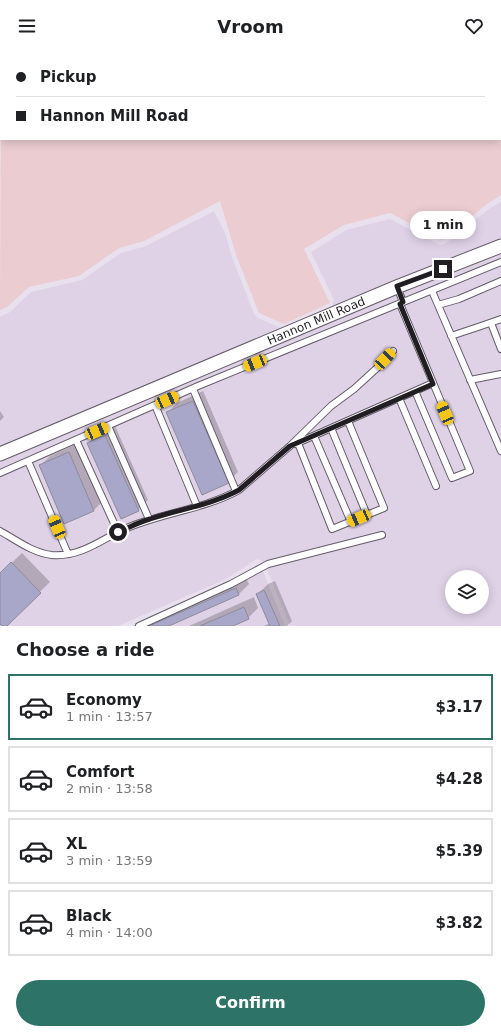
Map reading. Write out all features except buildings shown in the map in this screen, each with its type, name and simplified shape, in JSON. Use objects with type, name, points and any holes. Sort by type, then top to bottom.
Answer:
[{"type":"street","name":"Hannon Mill Road","points":[[0,454],[397,286],[501,246]]},
{"type":"lane","points":[[0,474],[155,405],[501,262]]},
{"type":"lane","points":[[438,305],[459,299],[501,281]]},
{"type":"lane","points":[[397,286],[401,303],[470,471],[452,478],[415,392]]},
{"type":"lane","points":[[432,291],[501,451]]},
{"type":"lane","points":[[451,336],[501,319]]},
{"type":"lane","points":[[490,323],[501,349]]},
{"type":"lane","points":[[0,531],[38,553],[54,555],[68,554],[92,547],[118,532],[149,519],[212,502],[236,491],[290,446],[331,406],[354,389],[393,351]]},
{"type":"lane","points":[[470,380],[501,374]]},
{"type":"lane","points":[[290,446],[433,384]]},
{"type":"lane","points":[[193,389],[236,491]]},
{"type":"lane","points":[[399,398],[436,486]]},
{"type":"lane","points":[[155,405],[197,506]]},
{"type":"lane","points":[[298,443],[332,529],[384,508],[348,421]]},
{"type":"lane","points":[[108,426],[149,519]]},
{"type":"lane","points":[[331,428],[368,514]]},
{"type":"lane","points":[[314,436],[351,522]]},
{"type":"lane","points":[[76,440],[118,532]]},
{"type":"lane","points":[[28,461],[68,554]]},
{"type":"lane","points":[[139,626],[232,584],[268,564],[382,535]]},
{"type":"shaded area","points":[[1,140],[501,140],[501,195],[487,204],[442,240],[390,213],[344,225],[304,249],[330,303],[284,324],[259,313],[236,255],[220,201],[144,241],[119,248],[79,276],[29,287],[7,307],[0,310]]},
{"type":"shaded area","points":[[501,202],[501,239],[396,279],[332,306],[334,300],[311,252],[346,230],[390,219],[440,245],[445,244],[490,208]]},
{"type":"shaded area","points":[[214,211],[225,233],[232,257],[254,314],[258,318],[281,328],[0,447],[0,317],[10,312],[31,292],[82,280],[121,253],[146,246]]},
{"type":"shaded area","points":[[501,253],[501,626],[290,626],[264,562],[257,559],[226,579],[118,626],[0,626],[0,461],[401,292]]},
{"type":"shaded area","points":[[260,564],[285,626],[132,626],[229,584]]},
{"type":"route","points":[[118,532],[149,519],[212,502],[232,494],[239,490],[290,446],[433,384],[400,304],[403,302],[397,286],[443,269]]}]
